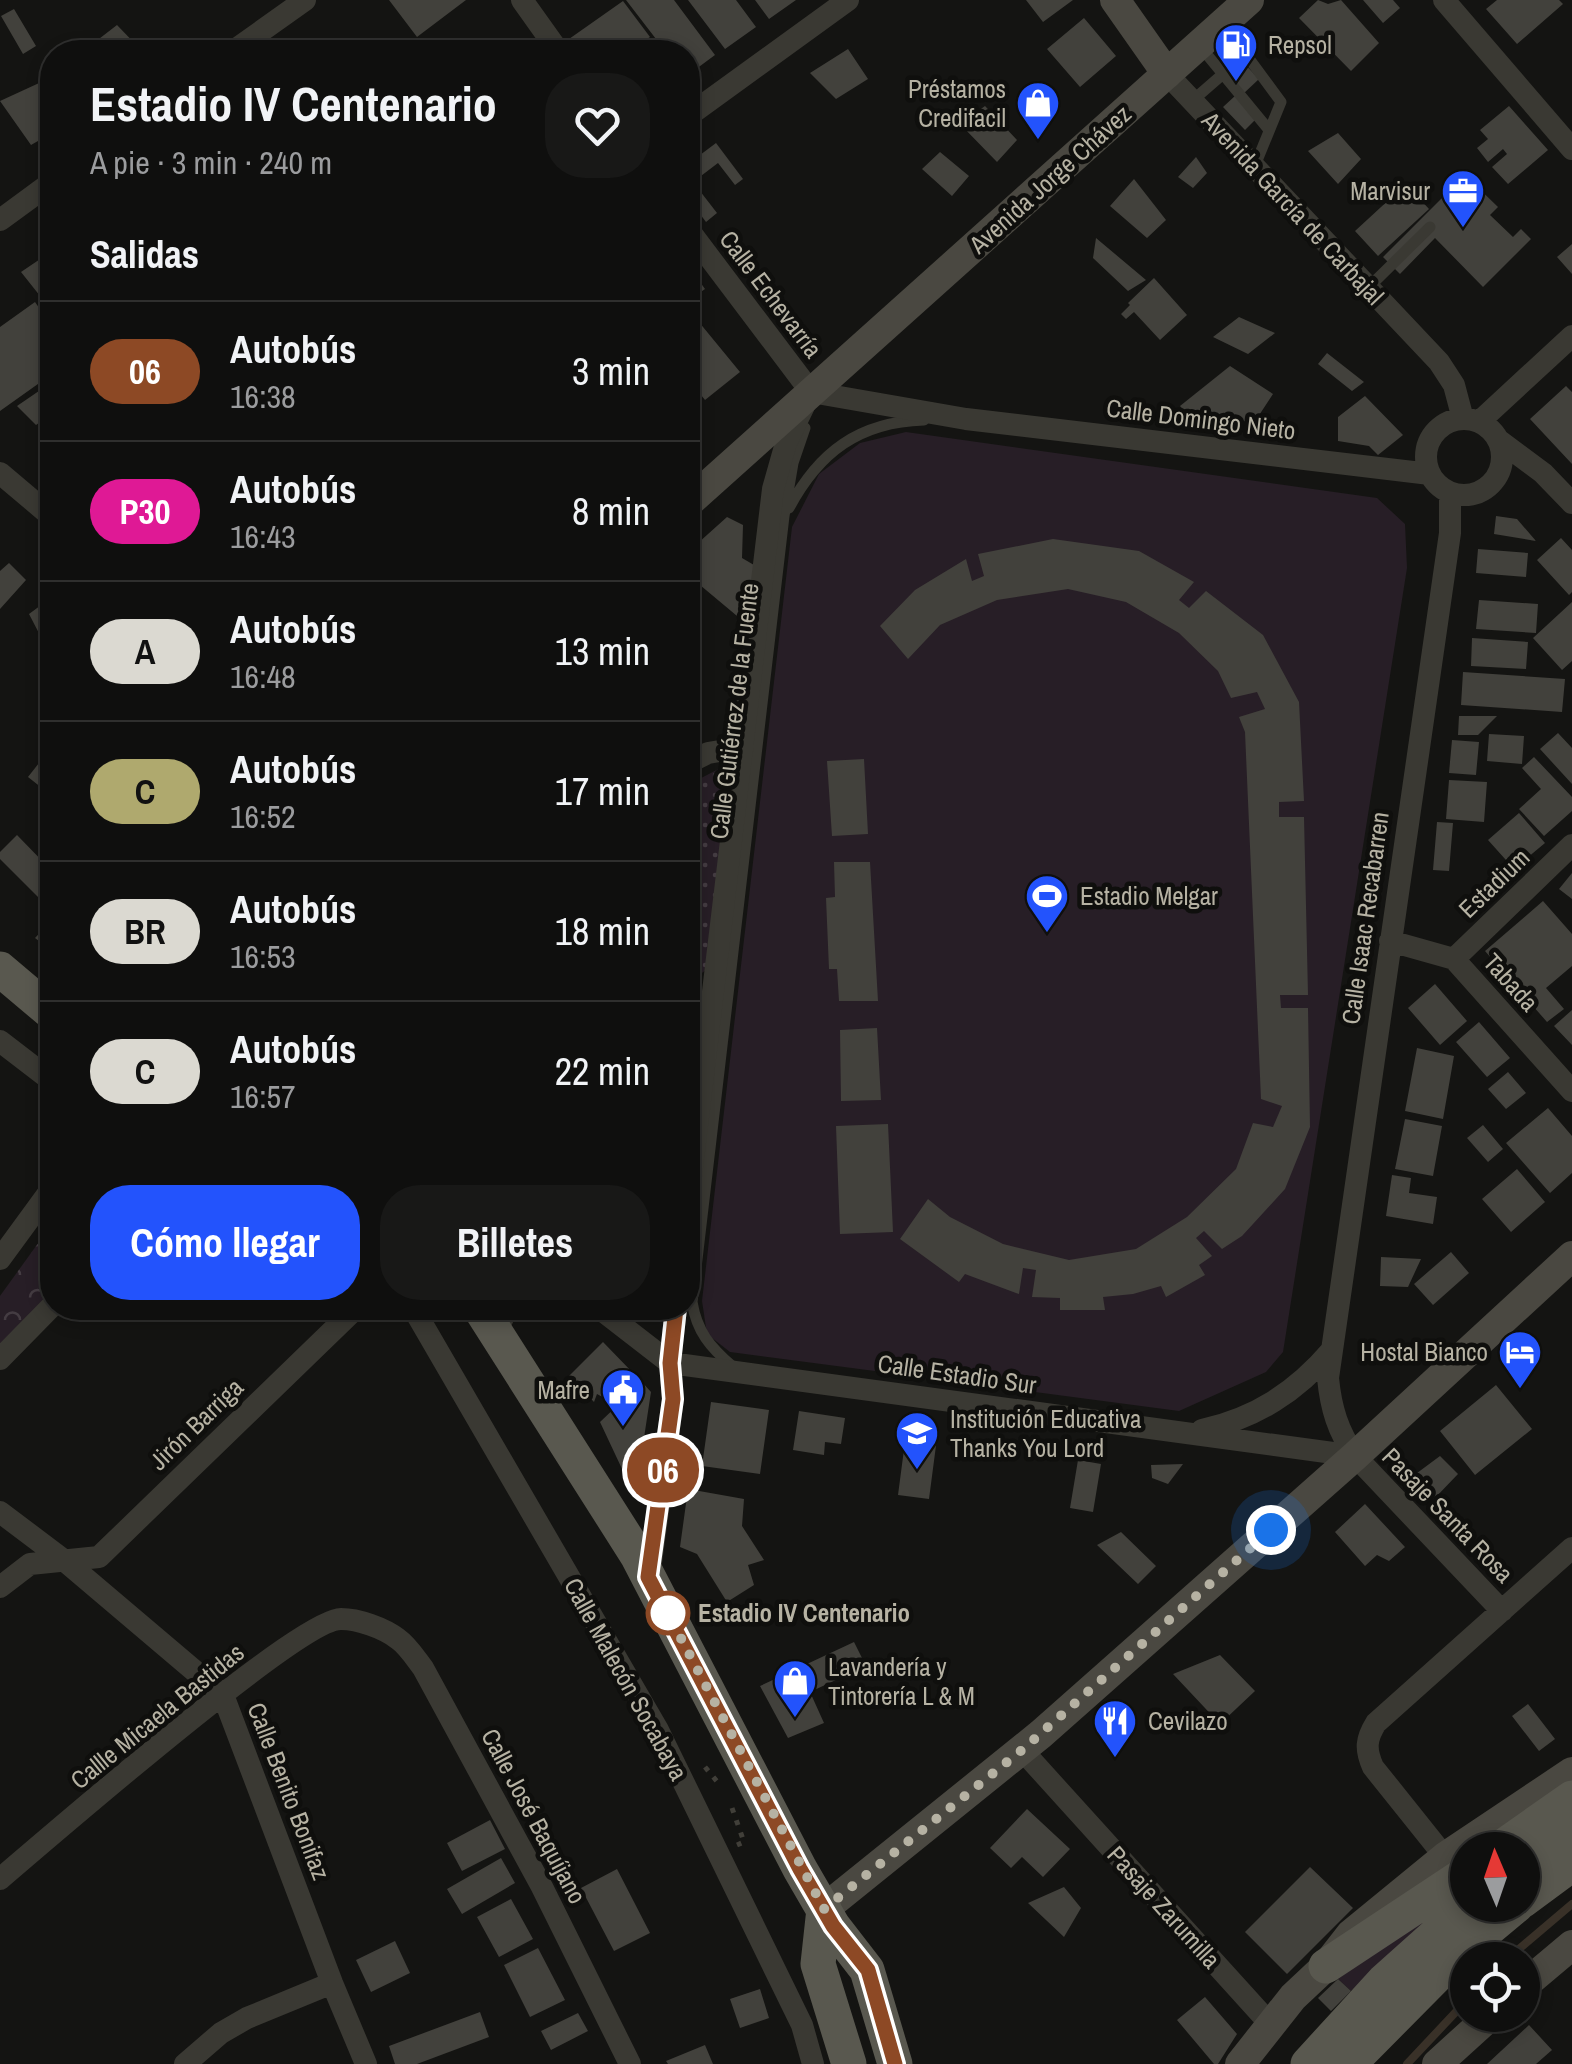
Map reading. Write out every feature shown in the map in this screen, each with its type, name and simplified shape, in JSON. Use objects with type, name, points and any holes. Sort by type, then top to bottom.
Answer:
[{"type":"main road","name":"Avenida García de Carbajal","points":[[1115,0],[1167,74]]},
{"type":"main road","name":"Avenida Jorge Chávez","points":[[700,493],[817,393],[851,358],[1249,0]]},
{"type":"main road","points":[[0,969],[40,1003]]},
{"type":"main road","points":[[849,2064],[818,1964],[828,1918],[1355,1456],[1572,1256]]},
{"type":"main road","points":[[507,1322],[643,1566],[828,1918],[868,1970],[895,2064]]},
{"type":"main road","points":[[1496,1832],[1572,1772]]},
{"type":"main road","points":[[1524,1832],[1572,1798]]},
{"type":"main road","points":[[1540,1851],[1572,1828]]},
{"type":"main road","points":[[1540,1888],[1572,1864]]},
{"type":"main road","points":[[1240,2064],[1294,1997],[1326,1966],[1450,1869]]},
{"type":"main road","points":[[828,1918],[834,1961],[862,2064]]},
{"type":"main road","points":[[1302,2060],[1451,1922]]},
{"type":"main road","points":[[1473,1942],[1497,1922]]},
{"type":"main road","points":[[1540,1972],[1572,1945]]},
{"type":"main road","points":[[1349,2064],[1450,1962]]},
{"type":"main road","points":[[1379,2064],[1412,2027],[1450,1966]]},
{"type":"main road","name":"Pasaje Zarumilla","points":[[1272,2026],[1302,2060]]},
{"type":"main road","points":[[1437,2064],[1472,2032]]},
{"type":"street","points":[[249,40],[305,0]]},
{"type":"street","points":[[522,0],[550,40]]},
{"type":"street","points":[[700,107],[848,0]]},
{"type":"street","points":[[1444,0],[1572,150]]},
{"type":"street","name":"Avenida García de Carbajal","points":[[1167,74],[1438,362],[1471,420]]},
{"type":"street","points":[[0,220],[40,191]]},
{"type":"street","name":"Calle Echevarría","points":[[700,244],[817,393]]},
{"type":"street","points":[[1500,441],[1500,471],[1492,484],[1480,492],[1465,496],[1450,493],[1430,474],[1426,460],[1428,444],[1436,431],[1448,422],[1471,420],[1572,336]]},
{"type":"street","name":"Calle Domingo Nieto","points":[[817,393],[966,419],[1430,474]]},
{"type":"street","name":"Calle Gutiérrez de la Fuente","points":[[700,991],[743,747],[774,490],[786,442],[817,393]]},
{"type":"street","points":[[1471,420],[1543,473],[1572,503]]},
{"type":"street","points":[[0,474],[40,508]]},
{"type":"street","name":"Calle Isaac Recabarren","points":[[1355,1456],[1340,1433],[1331,1406],[1328,1378],[1450,533],[1450,493]]},
{"type":"street","points":[[700,757],[743,747]]},
{"type":"street","name":"Estadium","points":[[1454,960],[1572,845]]},
{"type":"street","name":"Tabada","points":[[1390,940],[1454,960],[1572,1091]]},
{"type":"street","points":[[0,1041],[40,1073]]},
{"type":"street","points":[[0,1259],[40,1204]]},
{"type":"street","points":[[0,1359],[40,1318]]},
{"type":"street","name":"Jirón Barriga","points":[[0,1588],[30,1564],[99,1557],[344,1320]]},
{"type":"street","name":"Calle Malecón Socabaya","points":[[420,1320],[658,1730],[802,2025],[813,2064]]},
{"type":"street","points":[[614,1320],[670,1363]]},
{"type":"street","points":[[643,1566],[673,1399],[670,1363],[675,1320]]},
{"type":"street","points":[[1188,1434],[1254,1414],[1310,1376],[1332,1350]]},
{"type":"street","name":"Calle Estadio Sur","points":[[670,1363],[1355,1456]]},
{"type":"street","name":"Pasaje Santa Rosa","points":[[1355,1456],[1502,1611]]},
{"type":"street","name":"Calle Benito Bonifaz","points":[[0,1512],[65,1560],[223,1695],[366,2064]]},
{"type":"street","name":"Pasaje Santa Rosa","points":[[1450,1857],[1372,1766],[1366,1752],[1368,1735],[1376,1723],[1572,1548]]},
{"type":"street","name":"Callle Micaela Bastidas","points":[[0,1879],[223,1695],[305,1635],[336,1619],[360,1621]]},
{"type":"street","name":"Calle José Baquíjano","points":[[360,1621],[399,1639],[423,1668],[542,1887],[630,2064]]},
{"type":"street","name":"Pasaje Zarumilla","points":[[1022,1750],[1272,2026]]},
{"type":"street","points":[[185,2064],[247,2018],[332,1983]]},
{"type":"lane","points":[[1224,24],[1281,102],[1254,168]]},
{"type":"lane","points":[[1199,46],[1269,130]]},
{"type":"lane","points":[[1192,101],[1222,74]]},
{"type":"lane","points":[[1368,288],[1430,227]]},
{"type":"lane","name":"Avenida Jorge Chávez","points":[[784,516],[800,440],[817,393]]},
{"type":"lane","name":"Calle Domingo Nieto","points":[[784,516],[813,468],[840,445],[868,429],[904,421],[966,419]]},
{"type":"lane","name":"Calle Gutiérrez de la Fuente","points":[[700,1234],[784,516]]},
{"type":"lane","name":"Calle Gutiérrez de la Fuente","points":[[695,1320],[705,1340],[739,1372]]},
{"type":"green space","name":"Estadio Melgar","points":[[906,432],[1377,498],[1405,524],[1407,568],[1283,1352],[1266,1372],[1179,1411],[730,1352],[707,1334],[702,1301],[792,527],[819,474],[860,443]]},
{"type":"green space","points":[[728,764],[732,770],[706,970],[700,974],[700,779]]},
{"type":"green space","points":[[40,1241],[40,1310],[0,1350],[0,1296]]},
{"type":"green space","points":[[1450,1897],[1351,1991],[1338,1979]]},
{"type":"building","points":[[389,0],[466,0],[417,37]]},
{"type":"building","points":[[626,0],[674,0],[715,55],[700,66],[700,40],[657,40]]},
{"type":"building","points":[[688,0],[736,0],[756,27],[725,49]]},
{"type":"building","points":[[755,0],[796,0],[769,19]]},
{"type":"building","points":[[1026,0],[1073,0],[1043,22]]},
{"type":"building","points":[[1318,0],[1328,4],[1341,0],[1379,43],[1351,71],[1299,18]]},
{"type":"building","points":[[1363,0],[1393,0],[1400,8],[1383,23]]},
{"type":"building","points":[[1497,0],[1559,0],[1563,4],[1517,44],[1486,9]]},
{"type":"building","points":[[623,1],[650,37],[646,40],[569,39]]},
{"type":"building","points":[[14,9],[36,46],[23,54],[1,16]]},
{"type":"building","points":[[1084,18],[1116,56],[1080,87],[1047,49]]},
{"type":"building","points":[[117,25],[131,40],[98,40]]},
{"type":"building","points":[[848,49],[868,79],[836,99],[810,73]]},
{"type":"building","points":[[1238,57],[1259,79],[1242,95],[1261,114],[1245,130],[1223,107],[1236,95],[1218,76]]},
{"type":"building","points":[[40,83],[40,140],[31,145],[0,101]]},
{"type":"building","points":[[985,106],[1017,140],[997,162],[960,124]]},
{"type":"building","points":[[1509,106],[1548,150],[1508,184],[1492,167],[1507,154],[1503,149],[1488,162],[1477,148],[1488,139],[1480,130]]},
{"type":"building","points":[[1338,133],[1361,159],[1338,184],[1308,151]]},
{"type":"building","points":[[716,143],[743,179],[735,185],[718,163],[700,177],[700,155]]},
{"type":"building","points":[[940,152],[969,176],[952,196],[922,169]]},
{"type":"building","points":[[1196,157],[1207,173],[1193,188],[1178,177]]},
{"type":"building","points":[[1465,175],[1498,207],[1490,215],[1513,237],[1521,229],[1531,239],[1483,287],[1435,238],[1400,274],[1383,257]]},
{"type":"building","points":[[1134,179],[1166,220],[1147,238],[1110,206]]},
{"type":"building","points":[[1406,184],[1429,209],[1378,256],[1355,231]]},
{"type":"building","points":[[700,191],[717,213],[706,222],[700,214]]},
{"type":"building","points":[[1096,238],[1146,280],[1128,291],[1093,258]]},
{"type":"building","points":[[1572,244],[1572,274],[1557,257]]},
{"type":"building","points":[[40,259],[40,296],[21,272]]},
{"type":"building","points":[[1154,278],[1187,315],[1160,340],[1134,312],[1126,319],[1121,314]]},
{"type":"building","points":[[35,302],[40,309],[40,383],[0,411],[0,327]]},
{"type":"building","points":[[1239,317],[1275,333],[1248,354],[1213,337]]},
{"type":"building","points":[[700,323],[740,372],[705,400],[700,394]]},
{"type":"building","points":[[1327,353],[1364,382],[1352,391],[1318,364]]},
{"type":"building","points":[[1230,366],[1273,394],[1252,426],[1236,416],[1189,417],[1180,406]]},
{"type":"building","points":[[1566,386],[1572,392],[1572,464],[1530,419]]},
{"type":"building","points":[[40,390],[40,422],[36,425],[17,406]]},
{"type":"building","points":[[1365,396],[1403,435],[1378,455],[1369,446],[1338,441],[1338,417]]},
{"type":"building","points":[[1496,516],[1517,519],[1536,541],[1494,534]]},
{"type":"building","points":[[727,517],[743,525],[742,558],[754,565],[749,626],[700,585],[700,541]]},
{"type":"building","points":[[1561,538],[1572,550],[1569,595],[1537,560]]},
{"type":"building","points":[[1053,539],[1139,551],[1194,582],[1179,600],[1189,608],[1206,591],[1263,635],[1299,702],[1304,801],[1279,802],[1279,817],[1304,817],[1308,995],[1280,995],[1281,1008],[1308,1008],[1310,1127],[1285,1189],[1242,1236],[1222,1249],[1204,1231],[1196,1238],[1212,1256],[1199,1265],[1205,1275],[1166,1297],[1161,1286],[1103,1297],[1105,1310],[1060,1310],[1060,1298],[1032,1297],[1036,1270],[1023,1268],[1019,1294],[965,1274],[959,1282],[900,1239],[928,1199],[950,1217],[1003,1244],[1069,1260],[1136,1249],[1187,1217],[1236,1169],[1253,1123],[1273,1127],[1282,1106],[1261,1099],[1245,732],[1239,717],[1265,709],[1257,692],[1231,698],[1218,671],[1179,633],[1126,602],[1068,589],[997,600],[940,625],[908,659],[880,626],[915,590],[966,559],[972,581],[984,576],[978,554]]},
{"type":"building","points":[[1478,549],[1528,553],[1526,577],[1476,573]]},
{"type":"building","points":[[9,563],[26,580],[0,609],[0,571]]},
{"type":"building","points":[[1479,600],[1538,604],[1536,633],[1476,629]]},
{"type":"building","points":[[1572,602],[1572,661],[1562,670],[1533,638]]},
{"type":"building","points":[[40,606],[40,635],[29,614]]},
{"type":"building","points":[[1472,638],[1528,642],[1526,669],[1471,666]]},
{"type":"building","points":[[1463,672],[1565,679],[1562,712],[1461,705]]},
{"type":"building","points":[[1459,716],[1497,716],[1478,735],[1458,735]]},
{"type":"building","points":[[1558,733],[1572,748],[1572,784],[1540,749]]},
{"type":"building","points":[[1489,734],[1524,736],[1522,764],[1487,761]]},
{"type":"building","points":[[1452,740],[1479,742],[1476,775],[1449,773]]},
{"type":"building","points":[[1534,757],[1572,797],[1572,811],[1544,836],[1519,809],[1541,789],[1522,768]]},
{"type":"building","points":[[864,759],[868,834],[832,836],[827,761]]},
{"type":"building","points":[[40,762],[40,786],[28,777]]},
{"type":"building","points":[[1449,780],[1487,782],[1484,822],[1446,819]]},
{"type":"building","points":[[1519,813],[1545,843],[1514,869],[1488,840]]},
{"type":"building","points":[[1437,822],[1453,823],[1449,871],[1433,870]]},
{"type":"building","points":[[17,835],[40,859],[40,899],[0,859],[0,852]]},
{"type":"building","points":[[834,862],[870,862],[878,1001],[839,1001],[837,969],[829,969],[826,898],[835,897]]},
{"type":"building","points":[[1572,873],[1572,899],[1559,889]]},
{"type":"building","points":[[1543,901],[1572,934],[1572,966],[1546,988],[1564,1009],[1547,1022],[1485,951]]},
{"type":"building","points":[[1435,984],[1467,1021],[1440,1045],[1408,1008]]},
{"type":"building","points":[[1572,1010],[1572,1045],[1554,1026]]},
{"type":"building","points":[[1479,1022],[1510,1058],[1487,1077],[1456,1042]]},
{"type":"building","points":[[877,1028],[881,1100],[841,1101],[840,1030]]},
{"type":"building","points":[[1417,1048],[1454,1056],[1443,1119],[1405,1111]]},
{"type":"building","points":[[1508,1072],[1526,1093],[1506,1109],[1488,1089]]},
{"type":"building","points":[[1548,1108],[1572,1136],[1572,1173],[1550,1193],[1506,1143]]},
{"type":"building","points":[[1405,1119],[1442,1126],[1433,1176],[1395,1169]]},
{"type":"building","points":[[888,1124],[893,1232],[840,1234],[836,1126]]},
{"type":"building","points":[[1483,1125],[1503,1149],[1488,1162],[1467,1138]]},
{"type":"building","points":[[1517,1169],[1545,1202],[1511,1232],[1482,1199]]},
{"type":"building","points":[[1392,1175],[1411,1178],[1409,1193],[1437,1197],[1433,1224],[1386,1216]]},
{"type":"building","points":[[1451,1252],[1469,1273],[1433,1305],[1414,1284]]},
{"type":"building","points":[[1381,1257],[1421,1259],[1408,1287],[1380,1286]]},
{"type":"building","points":[[603,1342],[635,1375],[608,1400],[597,1394],[594,1402],[569,1376]]},
{"type":"building","points":[[642,1382],[651,1392],[638,1477],[623,1471],[600,1422]]},
{"type":"building","points":[[1496,1385],[1532,1429],[1475,1475],[1440,1431]]},
{"type":"building","points":[[711,1402],[769,1410],[760,1474],[702,1466]]},
{"type":"building","points":[[799,1411],[845,1418],[841,1444],[825,1442],[824,1455],[793,1450]]},
{"type":"building","name":"Institución Educativa Thanks You Lord","points":[[906,1434],[937,1438],[929,1499],[898,1495]]},
{"type":"building","points":[[1440,1456],[1458,1474],[1434,1499],[1413,1476]]},
{"type":"building","points":[[1078,1460],[1101,1464],[1093,1512],[1070,1508]]},
{"type":"building","points":[[1183,1464],[1168,1484],[1152,1478],[1151,1465]]},
{"type":"building","points":[[688,1489],[744,1499],[742,1526],[764,1560],[748,1565],[754,1585],[727,1602],[697,1554],[680,1547]]},
{"type":"building","points":[[1365,1504],[1405,1547],[1389,1561],[1377,1555],[1365,1566],[1335,1532]]},
{"type":"building","points":[[1121,1532],[1156,1566],[1138,1584],[1097,1545]]},
{"type":"building","points":[[854,1642],[866,1666],[810,1692],[824,1723],[788,1738],[760,1686]]},
{"type":"building","points":[[1220,1655],[1255,1691],[1220,1724],[1173,1674]]},
{"type":"building","points":[[1528,1704],[1555,1739],[1539,1751],[1512,1716]]},
{"type":"building","points":[[1027,1809],[1070,1849],[1043,1877],[1022,1857],[1011,1868],[990,1848]]},
{"type":"building","points":[[490,1820],[505,1849],[462,1871],[447,1843]]},
{"type":"building","points":[[501,1858],[515,1883],[462,1914],[447,1889]]},
{"type":"building","points":[[1310,1867],[1353,1908],[1287,1974],[1245,1932]]},
{"type":"building","points":[[617,1869],[650,1933],[614,1951],[581,1888]]},
{"type":"building","points":[[1064,1887],[1081,1908],[1064,1937],[1028,1903]]},
{"type":"building","points":[[511,1899],[533,1939],[499,1957],[477,1917]]},
{"type":"building","points":[[395,1941],[410,1973],[371,1992],[356,1960]]},
{"type":"building","points":[[538,1948],[565,2000],[530,2017],[504,1965]]},
{"type":"building","points":[[1338,1979],[1351,1991],[1331,2011],[1318,1998]]},
{"type":"building","points":[[760,1989],[769,2018],[740,2028],[730,1999]]},
{"type":"building","points":[[1205,1997],[1237,2034],[1218,2064],[1177,2020]]},
{"type":"building","points":[[480,2012],[489,2037],[417,2064],[395,2064],[389,2046]]},
{"type":"building","points":[[578,2013],[588,2031],[551,2050],[541,2031]]},
{"type":"building","points":[[1521,2032],[1535,2032],[1552,2050],[1536,2064],[1487,2064]]},
{"type":"building","points":[[705,2045],[713,2064],[666,2061]]},
{"type":"waterway","points":[[1527,1942],[1572,1904]]},
{"type":"waterway","points":[[1407,2064],[1450,2018]]},
{"type":"bus line","name":"06","points":[[675,1320],[670,1363],[673,1399],[648,1577],[800,1869],[833,1926],[868,1970],[895,2064]]},
{"type":"place","name":"Repsol","points":[[1236,83]]},
{"type":"place","name":"Préstamos Credifacil","points":[[1038,141]]},
{"type":"place","name":"Marvisur","points":[[1463,229]]},
{"type":"place","name":"Estadio Melgar","points":[[1047,934]]},
{"type":"place","name":"Hostal Bianco","points":[[1520,1390]]},
{"type":"place","name":"Mafre","points":[[623,1428]]},
{"type":"place","name":"Institución Educativa Thanks You Lord","points":[[917,1471]]},
{"type":"place","name":"Estadio IV Centenario","points":[[668,1613]]},
{"type":"place","name":"Lavandería y Tintorería L & M","points":[[795,1719]]},
{"type":"place","name":"Cevilazo","points":[[1115,1759]]},
{"type":"route","points":[[668,1613],[666,1610],[824,1909],[1022,1750],[1271,1530]]}]
